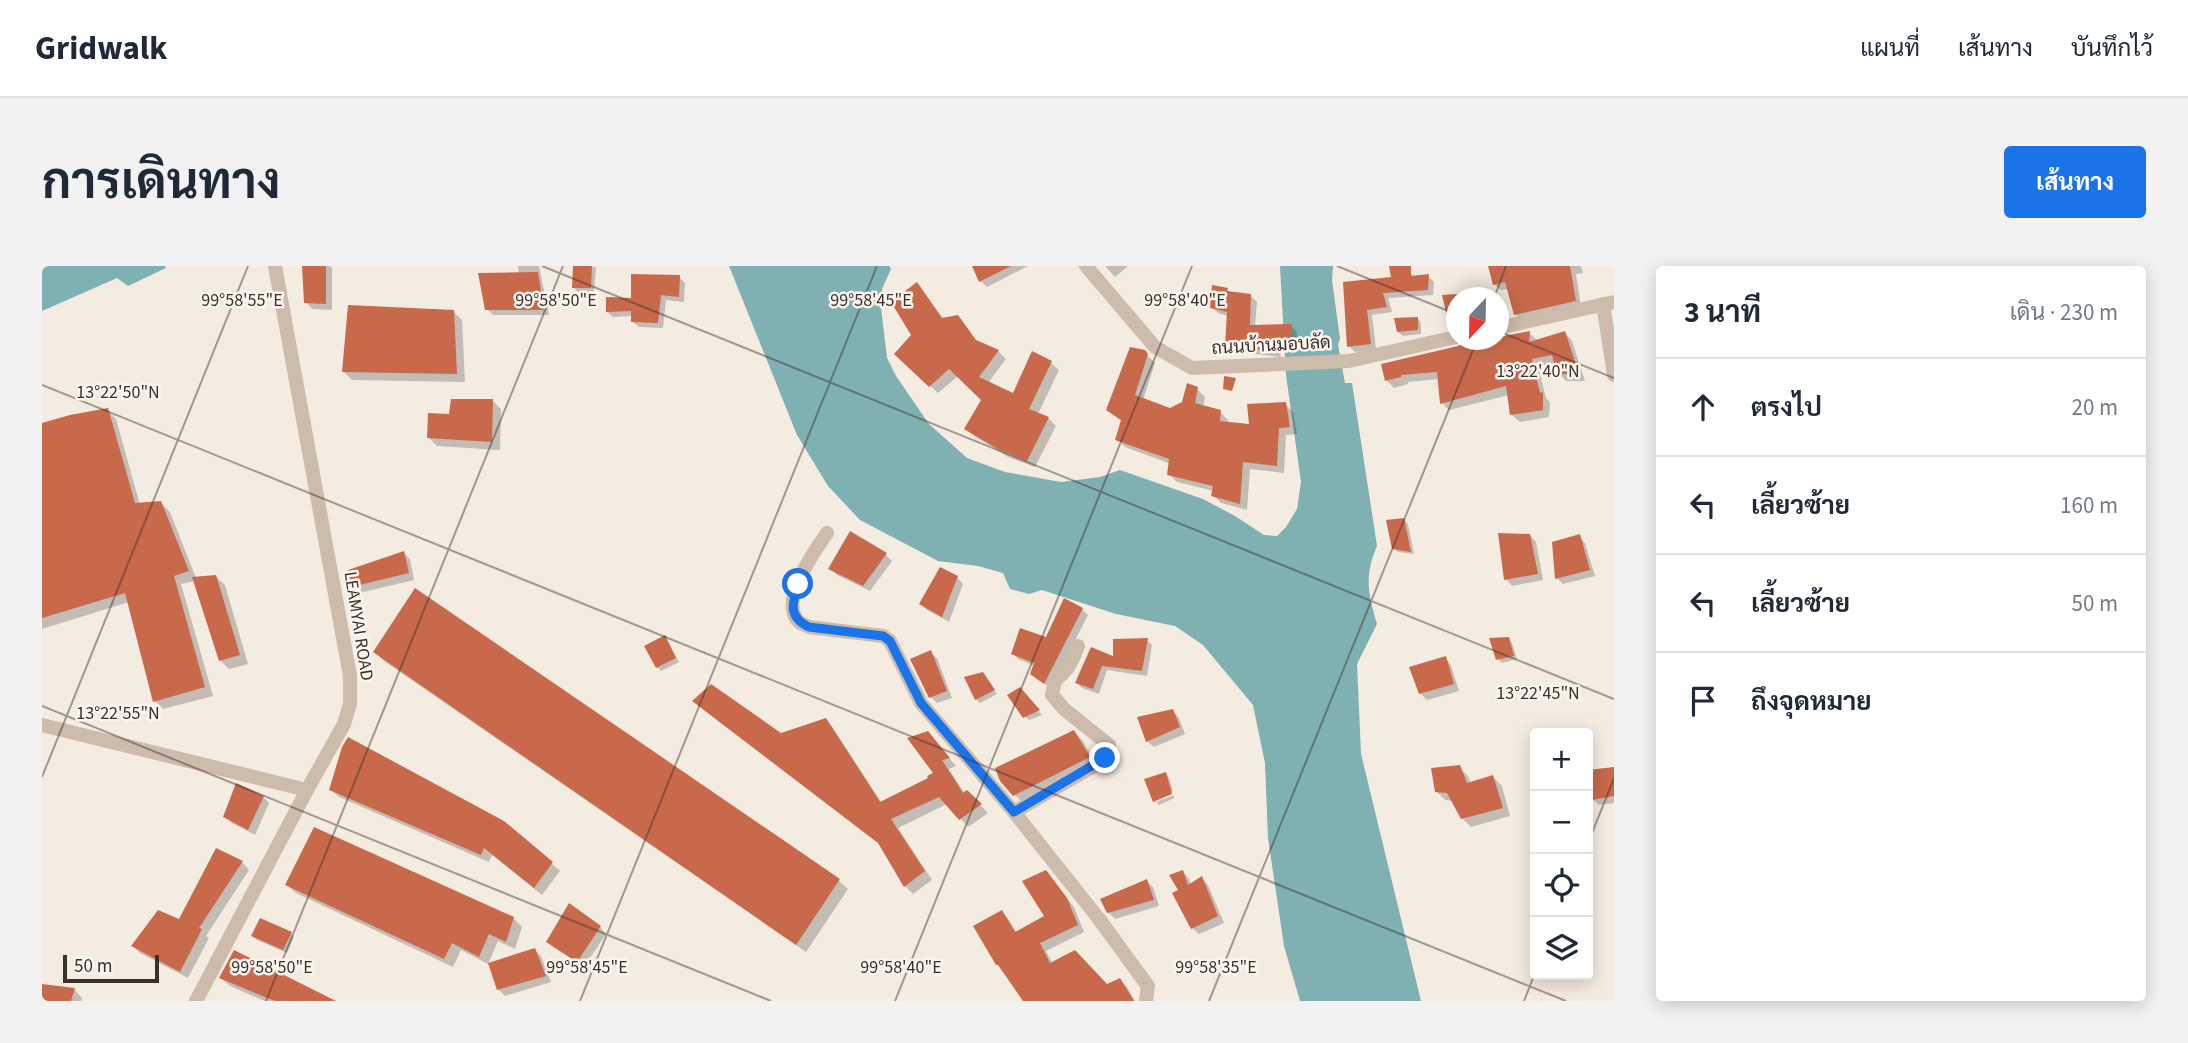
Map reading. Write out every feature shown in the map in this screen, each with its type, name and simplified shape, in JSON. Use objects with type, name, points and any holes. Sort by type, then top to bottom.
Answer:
[{"type":"street","name":"LEAMYAI ROAD","points":[[196,1001],[344,724],[350,704],[350,676],[275,266]]},
{"type":"street","name":"ถนนบ้านมอบลัด","points":[[1086,266],[1156,347],[1192,368],[1349,361],[1446,339]]},
{"type":"street","points":[[1509,326],[1609,303],[1614,375]]},
{"type":"street","points":[[827,533],[808,559],[798,584],[793,603],[799,622],[809,627],[883,636],[890,641],[921,703],[1014,812],[1099,919],[1148,986],[1146,1001]]},
{"type":"street","points":[[1014,812],[1102,761],[1110,752],[1109,745],[1064,709],[1052,695],[1055,681],[1065,674],[1078,646]]},
{"type":"street","points":[[42,725],[307,790]]},
{"type":"water","points":[[42,266],[166,268],[128,286],[117,278],[42,311]]},
{"type":"water","points":[[729,266],[889,266],[891,269],[882,289],[881,308],[887,358],[929,424],[967,458],[1005,472],[1061,482],[1100,477],[1120,470],[1203,499],[1264,535],[1277,536],[1297,509],[1301,482],[1286,375],[1280,266],[1333,266],[1332,280],[1340,339],[1338,345],[1345,383],[1352,383],[1377,546],[1370,567],[1369,585],[1377,624],[1357,664],[1361,754],[1421,1001],[1300,1001],[1284,946],[1268,838],[1265,763],[1253,705],[1203,645],[1175,626],[1116,614],[1042,590],[1029,594],[1010,589],[1003,573],[978,566],[938,561],[860,520],[828,486],[797,435]]},
{"type":"building","points":[[302,266],[326,266],[326,304],[304,303]]},
{"type":"building","points":[[573,266],[592,266],[591,288],[572,288]]},
{"type":"building","points":[[972,266],[1011,266],[979,282]]},
{"type":"building","points":[[1389,266],[1411,266],[1411,276],[1429,274],[1428,290],[1383,293],[1387,307],[1367,310],[1371,344],[1347,347],[1343,282],[1391,277]]},
{"type":"building","points":[[1488,266],[1570,266],[1576,301],[1514,315],[1509,287],[1505,282],[1493,285]]},
{"type":"building","points":[[538,272],[544,310],[485,310],[478,273]]},
{"type":"building","points":[[631,274],[680,275],[679,297],[661,295],[658,323],[631,322],[631,311],[606,312],[606,297],[631,298]]},
{"type":"building","points":[[917,282],[942,318],[958,315],[976,340],[999,350],[979,377],[1013,393],[1032,351],[1052,361],[1029,409],[1049,417],[1027,461],[998,449],[964,429],[981,400],[949,369],[929,387],[894,354],[911,335],[891,302]]},
{"type":"building","points":[[1212,285],[1228,288],[1227,291],[1251,294],[1250,325],[1292,324],[1291,344],[1275,343],[1277,352],[1225,346],[1227,312],[1210,308]]},
{"type":"building","points":[[1442,295],[1446,295],[1446,312]]},
{"type":"building","points":[[348,305],[454,310],[457,374],[342,372]]},
{"type":"building","points":[[1418,317],[1418,330],[1397,332],[1394,318]]},
{"type":"building","points":[[1530,331],[1529,342],[1565,331],[1579,374],[1557,374],[1552,355],[1532,359],[1540,393],[1543,392],[1543,410],[1510,415],[1506,386],[1440,404],[1437,372],[1401,375],[1385,381],[1381,364],[1446,349],[1509,350],[1509,335]]},
{"type":"building","points":[[1130,347],[1145,350],[1148,354],[1135,395],[1170,408],[1182,402],[1187,383],[1198,387],[1195,403],[1221,410],[1220,421],[1249,424],[1247,404],[1286,402],[1290,427],[1279,428],[1277,466],[1243,462],[1240,504],[1211,496],[1213,486],[1167,475],[1169,459],[1115,440],[1121,420],[1106,410]]},
{"type":"building","points":[[1224,376],[1236,378],[1232,391],[1223,389]]},
{"type":"building","points":[[451,399],[493,399],[492,442],[427,438],[428,413],[449,414]]},
{"type":"building","points":[[108,408],[135,503],[161,501],[189,571],[174,576],[205,687],[153,702],[125,593],[42,618],[42,423]]},
{"type":"building","points":[[1404,518],[1411,552],[1392,549],[1386,520]]},
{"type":"building","points":[[850,531],[887,553],[863,586],[828,569]]},
{"type":"building","points":[[1498,533],[1530,534],[1538,574],[1504,580]]},
{"type":"building","points":[[1580,534],[1590,570],[1555,579],[1552,542]]},
{"type":"building","points":[[404,551],[409,573],[351,587],[348,570]]},
{"type":"building","points":[[940,567],[958,576],[942,617],[919,604]]},
{"type":"building","points":[[216,575],[240,655],[219,661],[192,577]]},
{"type":"building","points":[[415,588],[840,879],[796,945],[373,652]]},
{"type":"building","points":[[1064,598],[1083,608],[1044,684],[1030,674],[1034,663],[1011,654],[1020,628],[1046,637]]},
{"type":"building","points":[[665,635],[676,658],[656,668],[644,646]]},
{"type":"building","points":[[1509,637],[1514,656],[1496,660],[1489,638]]},
{"type":"building","points":[[1148,638],[1142,671],[1102,666],[1093,689],[1075,683],[1091,647],[1113,656],[1113,639]]},
{"type":"building","points":[[931,650],[947,691],[929,698],[910,659]]},
{"type":"building","points":[[1446,656],[1454,684],[1419,694],[1409,667]]},
{"type":"building","points":[[983,672],[995,690],[975,700],[964,677]]},
{"type":"building","points":[[711,684],[781,733],[826,718],[880,802],[933,773],[907,738],[928,731],[950,758],[942,760],[963,793],[967,790],[982,804],[959,820],[939,797],[891,819],[925,871],[904,887],[878,843],[692,701]]},
{"type":"building","points":[[1020,687],[1040,710],[1023,718],[1007,695]]},
{"type":"building","points":[[1173,709],[1180,727],[1146,742],[1137,717]]},
{"type":"building","points":[[1074,730],[1090,757],[1013,796],[1000,781],[995,768]]},
{"type":"building","points":[[348,737],[504,821],[553,862],[534,888],[484,848],[481,855],[329,790],[342,747]]},
{"type":"building","points":[[1460,765],[1467,783],[1493,775],[1503,808],[1461,819],[1447,793],[1435,792],[1431,768]]},
{"type":"building","points":[[1614,767],[1614,796],[1593,800],[1593,769]]},
{"type":"building","points":[[1166,772],[1172,794],[1153,802],[1144,779]]},
{"type":"building","points":[[236,783],[264,796],[248,830],[223,817]]},
{"type":"building","points":[[314,827],[514,917],[506,942],[489,934],[479,957],[452,943],[444,959],[285,885]]},
{"type":"building","points":[[216,848],[243,861],[199,928],[202,929],[180,972],[131,946],[158,910],[179,919]]},
{"type":"building","points":[[1046,870],[1067,898],[1078,925],[1040,943],[1050,963],[1075,950],[1107,984],[1120,978],[1134,1001],[1023,1001],[996,965],[973,926],[1002,910],[1015,932],[1044,916],[1022,881]]},
{"type":"building","points":[[1183,870],[1188,885],[1202,876],[1218,916],[1191,929],[1172,893],[1178,890],[1169,875]]},
{"type":"building","points":[[1147,879],[1154,900],[1107,913],[1100,899]]},
{"type":"building","points":[[569,903],[601,926],[577,962],[546,942]]},
{"type":"building","points":[[260,918],[292,932],[283,950],[251,936]]},
{"type":"building","points":[[535,948],[546,976],[497,990],[488,963]]},
{"type":"building","points":[[234,950],[336,1001],[275,1001],[219,978]]},
{"type":"building","points":[[42,984],[75,988],[71,1001],[42,1001]]},
{"type":"route","points":[[798,584],[793,603],[799,622],[809,627],[883,636],[890,641],[921,703],[1014,812],[1105,758]]}]
